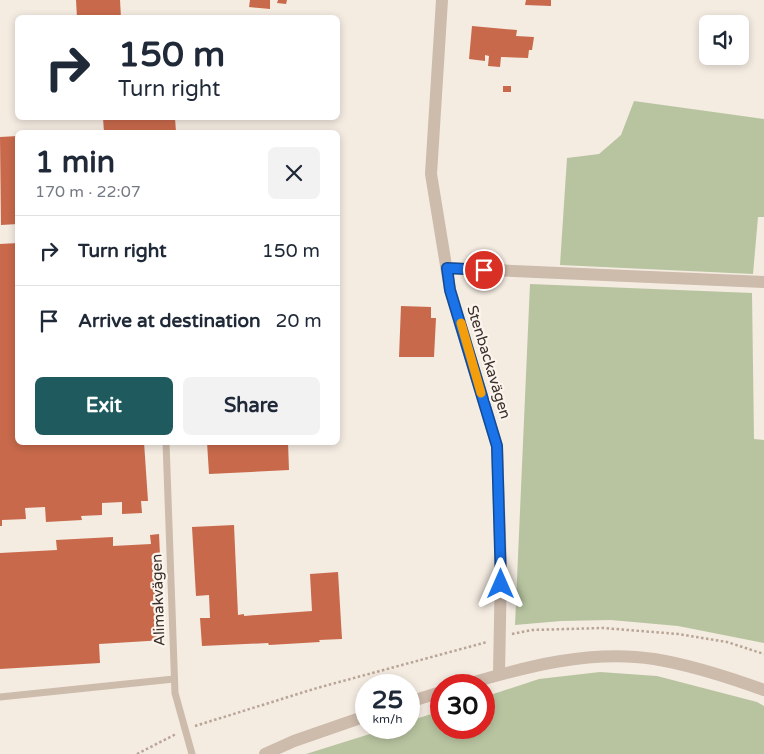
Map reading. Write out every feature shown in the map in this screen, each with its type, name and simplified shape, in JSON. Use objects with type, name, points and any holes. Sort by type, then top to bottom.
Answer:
[{"type":"street","name":"Stenbackavägen","points":[[442,0],[431,174],[450,290],[497,446],[501,567],[499,674]]},
{"type":"street","points":[[447,268],[764,282]]},
{"type":"street","points":[[495,675],[566,660],[603,656],[653,659],[690,666],[764,690]]},
{"type":"street","points":[[265,754],[355,720]]},
{"type":"lane","name":"Alimakvägen","points":[[166,445],[174,693],[192,754]]},
{"type":"lane","points":[[0,697],[174,679]]},
{"type":"path","points":[[137,754],[184,730],[317,688],[482,644],[499,637],[532,630],[603,628],[678,634],[727,642],[764,654]]},
{"type":"green space","points":[[634,101],[764,119],[764,217],[758,217],[753,274],[560,265],[567,158],[599,154],[621,135]]},
{"type":"green space","points":[[530,284],[752,293],[754,439],[764,440],[764,643],[678,626],[611,620],[561,621],[515,625]]},
{"type":"green space","points":[[600,672],[657,676],[757,702],[764,706],[764,754],[306,754],[355,739],[420,739],[420,718],[430,714],[430,739],[495,739],[495,693],[539,679]]},
{"type":"building","points":[[76,0],[120,0],[121,15],[77,15]]},
{"type":"building","points":[[250,0],[270,0],[270,9],[249,7]]},
{"type":"building","points":[[278,0],[287,0],[286,4],[277,3]]},
{"type":"building","points":[[526,0],[551,0],[551,6],[525,5]]},
{"type":"building","points":[[472,26],[517,30],[516,36],[534,37],[532,50],[529,50],[528,58],[501,57],[500,67],[488,66],[489,56],[485,55],[485,61],[469,59]]},
{"type":"building","points":[[503,86],[511,86],[511,92],[503,92]]},
{"type":"building","points":[[103,120],[175,120],[176,130],[104,130]]},
{"type":"building","points":[[15,136],[15,224],[1,225],[0,137]]},
{"type":"building","points":[[15,243],[15,445],[144,445],[148,501],[141,501],[142,513],[122,514],[122,502],[102,503],[102,515],[81,516],[82,520],[46,522],[45,507],[25,508],[26,519],[2,520],[2,526],[0,526],[0,244]]},
{"type":"building","points":[[401,306],[431,307],[431,318],[436,318],[434,357],[399,357]]},
{"type":"building","points":[[207,445],[288,445],[289,470],[209,474]]},
{"type":"building","points":[[234,525],[238,615],[312,611],[310,574],[338,572],[342,639],[269,645],[268,643],[202,646],[200,618],[210,618],[209,595],[196,596],[192,527]]},
{"type":"building","points":[[159,534],[164,640],[99,644],[100,663],[0,669],[0,553],[57,550],[56,540],[113,537],[113,546],[151,544],[150,535]]},
{"type":"slow traffic","points":[[461,323],[481,393]]},
{"type":"route","points":[[484,270],[447,268],[450,290],[497,446],[501,584]]}]
